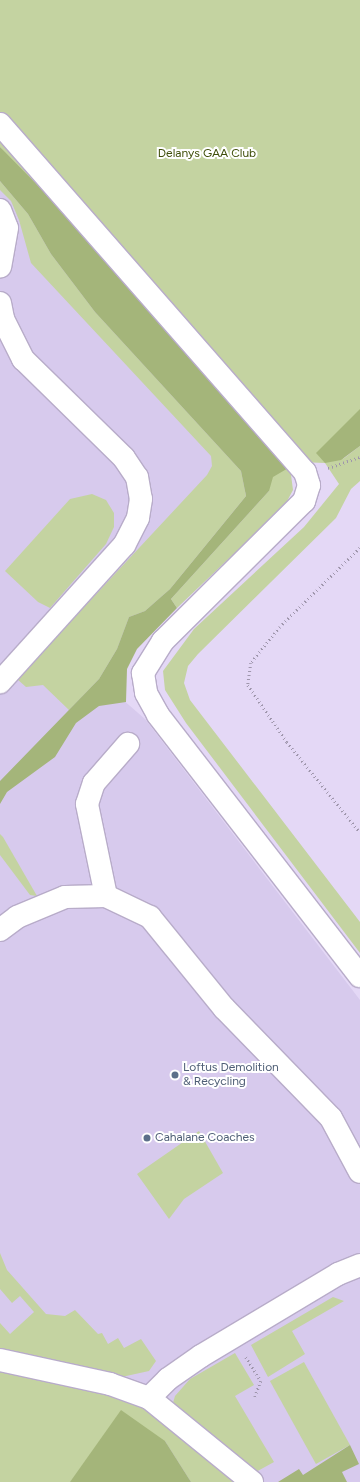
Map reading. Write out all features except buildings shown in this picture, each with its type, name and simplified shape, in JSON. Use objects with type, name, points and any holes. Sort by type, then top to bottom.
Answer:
[{"type":"lane","points":[[0,124],[305,472],[309,485],[304,501],[163,641],[144,673],[146,693],[158,715],[360,976]]},
{"type":"lane","points":[[0,210],[7,228],[0,266]]},
{"type":"lane","points":[[0,303],[3,319],[23,359],[124,458],[137,477],[141,499],[138,518],[124,545],[0,682]]},
{"type":"lane","points":[[106,896],[87,804],[94,783],[128,744]]},
{"type":"lane","points":[[0,930],[17,917],[65,897],[106,896],[150,917],[224,1008],[331,1118],[360,1172]]},
{"type":"lane","points":[[149,1398],[168,1379],[233,1336],[360,1264]]},
{"type":"lane","points":[[0,1360],[110,1384],[149,1398],[252,1482]]},
{"type":"path","points":[[342,462],[360,457]]},
{"type":"path","points":[[355,458],[360,460]]},
{"type":"path","points":[[323,469],[327,474]]},
{"type":"path","points":[[360,548],[280,627],[251,663],[248,685],[287,742],[360,832]]},
{"type":"path","points":[[233,1336],[261,1381],[255,1397]]},
{"type":"shaded area","points":[[0,147],[268,459],[99,679],[145,719],[360,1000],[360,1482],[0,1482]]},
{"type":"green space","name":"Delanys GAA Club","points":[[0,0],[360,0],[360,436],[343,459],[360,446],[360,481],[351,489],[336,518],[198,654],[188,666],[184,683],[190,700],[360,922],[360,953],[186,723],[165,690],[163,671],[194,629],[304,527],[339,484],[325,463],[299,462],[290,467],[293,490],[285,505],[177,608],[171,599],[269,491],[0,147]]},
{"type":"green space","points":[[0,147],[63,211],[290,467],[273,477],[269,491],[171,599],[177,608],[137,649],[127,669],[126,702],[99,706],[76,723],[55,757],[7,792],[0,804],[0,781],[99,679],[117,649],[129,617],[145,611],[170,589],[246,496],[241,471],[95,312],[51,254],[28,214],[0,181]]},
{"type":"green space","points":[[0,181],[28,214],[51,254],[95,312],[241,471],[246,496],[170,589],[145,611],[129,617],[117,649],[99,679],[69,710],[43,685],[26,687],[17,679],[207,475],[212,466],[211,456],[31,263],[19,220],[11,201],[0,190]]},
{"type":"green space","points":[[360,409],[360,446],[341,460],[325,463],[316,453]]},
{"type":"green space","points":[[92,494],[106,500],[114,513],[114,527],[106,544],[50,608],[38,602],[5,571],[70,499]]},
{"type":"green space","points":[[0,834],[37,896],[30,895],[0,855]]},
{"type":"green space","points":[[199,1131],[223,1173],[184,1199],[169,1219],[137,1174]]},
{"type":"green space","points":[[0,1253],[7,1270],[46,1314],[65,1316],[75,1310],[98,1334],[102,1333],[108,1344],[118,1338],[124,1348],[141,1339],[156,1361],[149,1371],[117,1378],[35,1364],[0,1349],[0,1323],[10,1334],[34,1312],[20,1296],[12,1303],[0,1289]]},
{"type":"green space","points":[[333,1297],[344,1301],[292,1331],[305,1354],[268,1377],[251,1345]]},
{"type":"green space","points":[[235,1353],[254,1385],[235,1396],[274,1462],[254,1473],[172,1406],[175,1396],[190,1379]]},
{"type":"green space","points":[[304,1362],[350,1445],[316,1464],[270,1381]]},
{"type":"green space","points":[[0,1371],[105,1390],[142,1406],[237,1482],[191,1482],[165,1441],[70,1482],[0,1482]]},
{"type":"green space","points":[[121,1410],[165,1441],[191,1482],[70,1482]]},
{"type":"green space","points":[[350,1445],[359,1464],[342,1472],[347,1482],[278,1482],[299,1469],[303,1475]]},
{"type":"place","name":"Loftus Demolition & Recycling","points":[[175,1075]]},
{"type":"place","name":"Cahalane Coaches","points":[[147,1138]]}]
